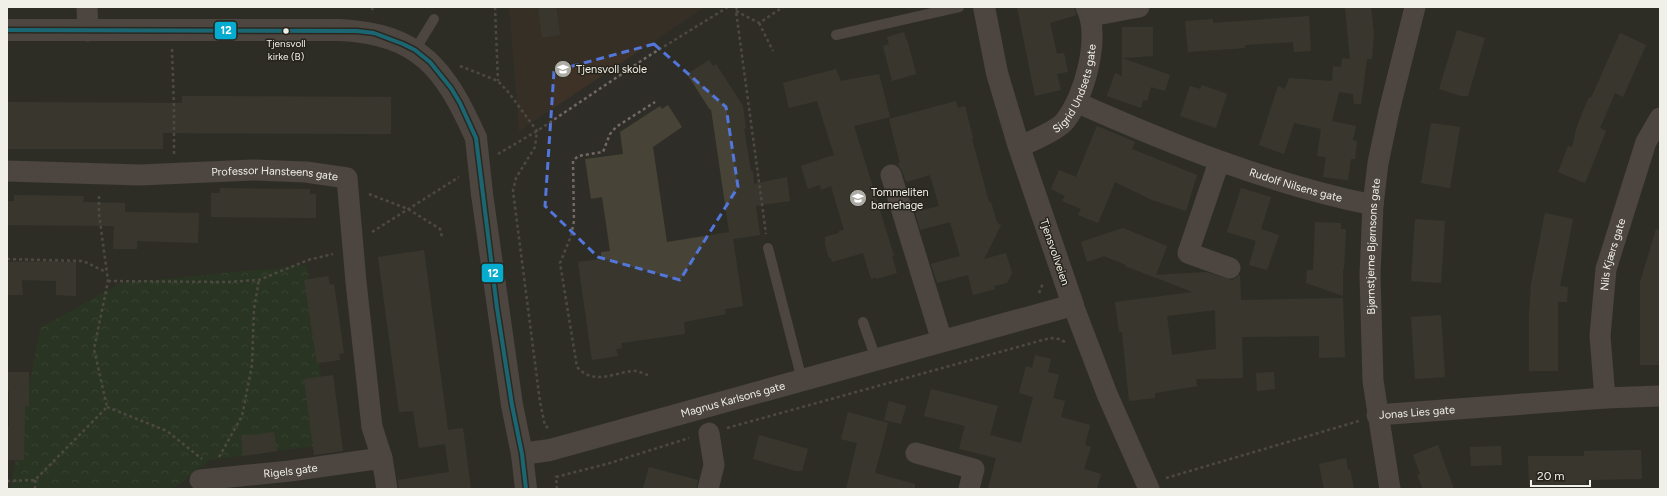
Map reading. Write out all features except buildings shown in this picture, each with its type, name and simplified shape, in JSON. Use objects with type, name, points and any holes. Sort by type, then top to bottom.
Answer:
[{"type":"street","points":[[87,7],[88,31]]},
{"type":"street","name":"Tjensvollveien","points":[[984,7],[997,73],[1019,147],[1073,305],[1107,394],[1157,484]]},
{"type":"street","points":[[1088,12],[1139,7]]},
{"type":"street","name":"Bjørnstjerne Bjørnsons gate","points":[[1390,489],[1377,415],[1373,381],[1370,275],[1373,205],[1378,162],[1415,7]]},
{"type":"street","name":"Sigrid Undsets gate","points":[[1019,147],[1032,142],[1064,123],[1078,103],[1086,74],[1092,39],[1088,12]]},
{"type":"street","points":[[7,30],[357,30],[374,33],[415,50],[430,62],[451,88],[460,103],[476,138],[482,194],[511,397],[522,454],[526,489]]},
{"type":"street","name":"Rudolf Nilsens gate","points":[[1078,103],[1219,162],[1335,197],[1373,205]]},
{"type":"street","name":"Nils Kjærs gate","points":[[1605,398],[1600,336],[1606,269],[1646,142],[1660,118]]},
{"type":"street","points":[[1219,162],[1188,253],[1230,268]]},
{"type":"street","name":"Professor Hansteens gate","points":[[7,172],[140,175],[253,170],[306,172],[347,178],[352,244],[372,428],[382,458],[387,489]]},
{"type":"street","points":[[891,174],[942,341]]},
{"type":"street","name":"Magnus Karlsons gate","points":[[522,454],[550,450],[1073,305]]},
{"type":"street","name":"Jonas Lies gate","points":[[1377,415],[1605,398],[1660,396]]},
{"type":"street","points":[[708,489],[714,465],[709,433]]},
{"type":"street","points":[[916,452],[974,469],[969,489]]},
{"type":"street","name":"Rigels gate","points":[[206,474],[290,471],[382,458]]},
{"type":"lane","points":[[836,35],[959,7]]},
{"type":"lane","points":[[415,50],[434,19]]},
{"type":"lane","points":[[768,248],[802,380]]},
{"type":"lane","points":[[863,322],[876,359]]},
{"type":"path","points":[[495,7],[498,81]]},
{"type":"path","points":[[492,157],[537,131],[647,57],[728,7]]},
{"type":"path","points":[[737,7],[736,11],[761,187],[768,248]]},
{"type":"path","points":[[759,22],[783,7]]},
{"type":"path","points":[[736,11],[759,22],[773,51]]},
{"type":"path","points":[[170,30],[174,106],[174,173]]},
{"type":"path","points":[[457,64],[498,81],[509,93],[537,131],[535,147],[516,178],[513,191],[540,402],[545,426],[553,430]]},
{"type":"path","points":[[648,375],[636,371],[609,377],[588,376],[582,373],[577,367],[560,263],[571,236],[574,221],[573,161],[578,156],[603,152],[610,134],[616,127],[655,102]]},
{"type":"path","points":[[99,173],[98,214],[108,282],[94,349],[107,407]]},
{"type":"path","points":[[108,282],[226,282],[260,280],[308,260],[342,251],[460,176]]},
{"type":"path","points":[[347,178],[364,192],[408,209],[440,229],[442,237]]},
{"type":"path","points":[[7,259],[83,260],[106,273]]},
{"type":"path","points":[[1038,295],[1045,276]]},
{"type":"path","points":[[107,407],[167,431],[206,474],[242,416],[252,365],[254,309],[260,280]]},
{"type":"path","points":[[557,489],[556,477],[610,463],[709,433],[1050,338],[1059,339],[1068,343]]},
{"type":"path","points":[[7,481],[35,480],[107,407]]},
{"type":"path","name":"Jonas Lies gate","points":[[1157,484],[1377,415]]},
{"type":"path","points":[[35,480],[35,489]]},
{"type":"highlighted area","points":[[654,44],[726,107],[738,187],[680,280],[598,257],[545,206],[554,71]]},
{"type":"shaded area","name":"Tjensvoll skole","points":[[509,7],[705,7],[519,131]]},
{"type":"green space","points":[[307,265],[329,444],[210,460],[173,489],[10,489],[40,328],[121,283]]},
{"type":"transit line","name":"12","points":[[7,30],[357,31],[374,33],[403,44],[415,50],[430,62],[451,88],[460,103],[476,138],[497,308],[512,405],[522,454],[526,489]]},
{"type":"place","name":"Tjensvoll kirke (B)","points":[[286,31]]},
{"type":"place","name":"Tjensvoll skole","points":[[563,69]]},
{"type":"place","name":"Tommeliten barnehage","points":[[858,198]]}]
